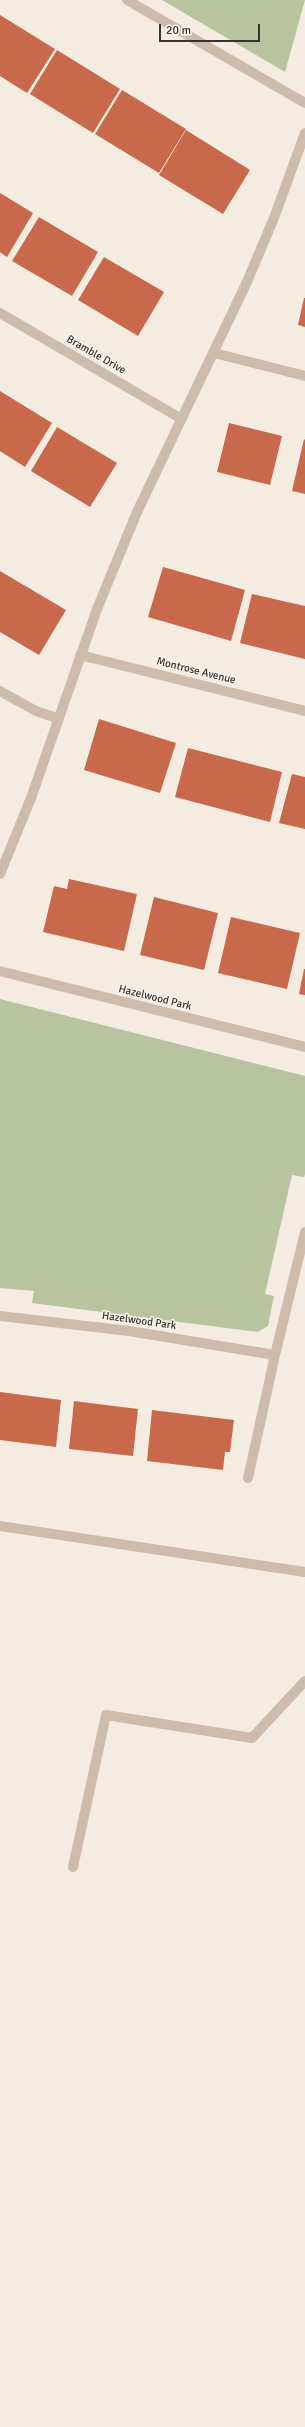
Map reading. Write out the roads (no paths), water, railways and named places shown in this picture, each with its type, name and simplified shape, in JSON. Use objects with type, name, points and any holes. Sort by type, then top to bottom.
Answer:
[{"type":"street","points":[[127,0],[305,103]]},
{"type":"street","points":[[0,874],[31,798],[57,718],[80,655],[136,512],[180,418],[214,352],[274,218],[305,133]]},
{"type":"street","name":"Bramble Drive","points":[[0,313],[180,418]]},
{"type":"street","points":[[214,352],[305,376]]},
{"type":"street","name":"Montrose Avenue","points":[[80,655],[305,711]]},
{"type":"street","points":[[0,691],[36,711],[57,718]]},
{"type":"street","name":"Hazelwood Park","points":[[0,971],[305,1047]]},
{"type":"street","points":[[248,1478],[275,1354],[305,1232]]},
{"type":"street","name":"Hazelwood Park","points":[[0,1316],[128,1331],[275,1354]]},
{"type":"street","points":[[0,1526],[305,1572]]},
{"type":"street","points":[[73,1867],[106,1715],[252,1738],[305,1681]]}]
